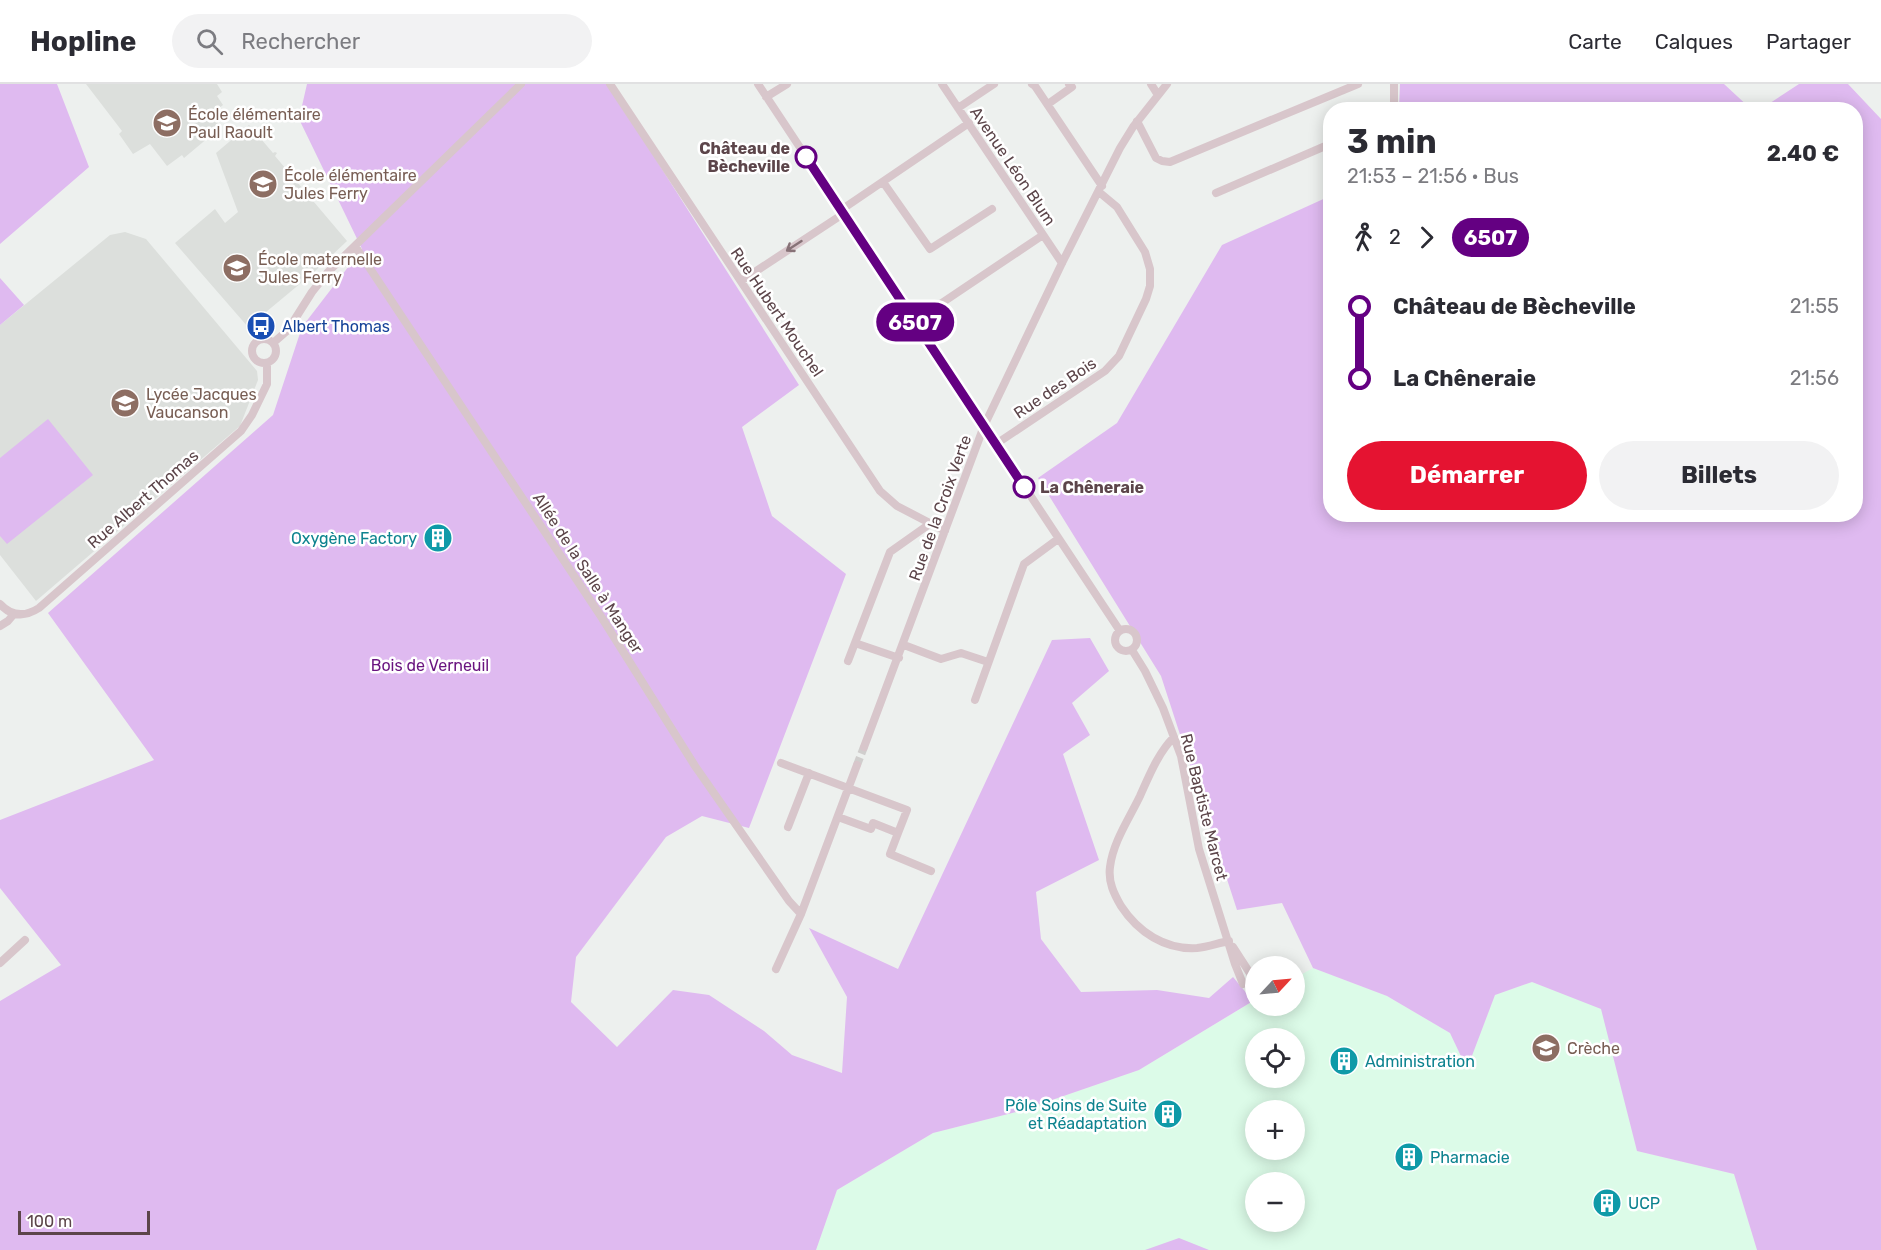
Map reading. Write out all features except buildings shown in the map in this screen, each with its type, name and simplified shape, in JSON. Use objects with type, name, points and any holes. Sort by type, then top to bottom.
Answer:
[{"type":"street","points":[[273,343],[288,330],[312,291],[328,272],[521,84]]},
{"type":"street","name":"Rue Hubert Mouchel","points":[[610,84],[880,491],[897,506],[945,531]]},
{"type":"street","name":"Rue Baptiste Marcet","points":[[758,84],[1120,631]]},
{"type":"street","points":[[766,97],[787,84]]},
{"type":"street","name":"Avenue Léon Blum","points":[[942,84],[1062,263]]},
{"type":"street","points":[[958,108],[994,84]]},
{"type":"street","name":"Rue des Bois","points":[[996,444],[1106,371],[1119,356],[1150,286],[1150,269],[1145,252],[1117,207],[1100,189],[1048,104],[1032,84]]},
{"type":"street","points":[[1048,104],[1072,87],[1070,84]]},
{"type":"street","points":[[1151,84],[1158,95]]},
{"type":"street","name":"Rue de la Croix Verte","points":[[864,747],[984,426],[1119,148],[1167,84]]},
{"type":"street","points":[[1137,121],[1156,158],[1162,162],[1170,162],[1358,84]]},
{"type":"street","points":[[1394,84],[1394,102]]},
{"type":"street","points":[[741,281],[969,123]]},
{"type":"street","points":[[1216,193],[1323,147]]},
{"type":"street","points":[[883,182],[930,249],[992,210]]},
{"type":"street","points":[[915,321],[1043,235]]},
{"type":"street","name":"Allée de la Salle à Manger","points":[[355,246],[596,609],[695,766],[783,892],[801,914]]},
{"type":"street","points":[[267,339],[273,343],[276,355],[267,363],[260,363],[254,358],[252,348],[260,340],[267,339]]},
{"type":"street","name":"Rue Albert Thomas","points":[[14,614],[26,614],[39,608],[241,431],[252,415],[267,384],[267,363]]},
{"type":"street","points":[[848,662],[890,552],[931,523]]},
{"type":"street","points":[[975,700],[1024,564],[1058,539]]},
{"type":"street","points":[[0,603],[14,614],[0,627]]},
{"type":"street","name":"Rue Baptiste Marcet","points":[[1128,629],[1135,634],[1137,642],[1132,650],[1123,651],[1116,646],[1115,638],[1120,631],[1128,629]]},
{"type":"street","points":[[855,643],[898,658]]},
{"type":"street","points":[[904,645],[941,659],[961,653],[988,662]]},
{"type":"street","name":"Rue Baptiste Marcet","points":[[1132,650],[1163,708],[1181,756],[1198,849],[1243,984]]},
{"type":"street","points":[[1174,737],[1166,744],[1113,851],[1110,871],[1112,889],[1136,925],[1159,941],[1198,948],[1228,941]]},
{"type":"street","points":[[780,763],[907,810],[890,854],[931,871]]},
{"type":"street","points":[[776,969],[801,914],[857,765]]},
{"type":"street","points":[[789,827],[809,773]]},
{"type":"street","points":[[838,817],[871,829],[873,823],[898,833]]},
{"type":"street","points":[[0,963],[25,940]]},
{"type":"street","name":"Rue Baptiste Marcet","points":[[1228,941],[1245,966]]},
{"type":"shaded area","name":"École élémentaire Paul Raoult","points":[[86,84],[217,84],[222,92],[217,96],[223,105],[212,114],[221,127],[184,158],[182,155],[167,166],[150,144],[133,154],[119,134],[122,131]]},
{"type":"shaded area","points":[[249,125],[273,153],[277,153],[275,156],[347,241],[313,273],[248,327],[175,243],[215,209],[225,223],[238,212],[216,153]]},
{"type":"shaded area","name":"Lycée Jacques Vaucanson","points":[[125,232],[146,239],[257,371],[258,380],[240,426],[36,601],[0,555],[0,325],[110,235]]},
{"type":"shaded area","points":[[1313,968],[1387,996],[1450,1033],[1467,1068],[1495,995],[1532,982],[1602,1009],[1637,1151],[1734,1174],[1757,1250],[816,1250],[837,1190],[933,1133],[1020,1111],[1139,1070],[1245,1006],[1245,1016],[1305,1016],[1305,972]]},
{"type":"green space","points":[[0,84],[57,84],[89,167],[0,244]]},
{"type":"green space","name":"Bois de Verneuil","points":[[307,84],[608,84],[799,385],[742,427],[772,516],[846,574],[749,828],[702,816],[666,837],[576,957],[571,1002],[617,1047],[673,990],[709,995],[764,1031],[792,1055],[842,1073],[847,997],[809,928],[898,969],[1052,640],[1090,638],[1109,671],[1072,703],[1090,735],[1063,754],[1099,860],[1036,892],[1041,939],[1081,992],[1157,990],[1209,998],[1233,977],[1245,991],[1245,1006],[1139,1070],[1020,1111],[933,1133],[837,1190],[816,1250],[0,1250],[0,1001],[61,965],[0,888],[0,820],[154,760],[48,613],[273,415],[302,327],[362,249],[299,119]]},
{"type":"green space","points":[[1400,84],[1724,84],[1743,102],[1399,102]]},
{"type":"green space","points":[[1799,84],[1848,84],[1881,119],[1881,1250],[1757,1250],[1734,1174],[1637,1151],[1601,1009],[1532,982],[1495,995],[1467,1069],[1450,1033],[1387,996],[1313,968],[1282,903],[1237,910],[1161,676],[1038,478],[1117,423],[1222,245],[1323,199],[1323,522],[1863,522],[1863,102],[1772,102]]},
{"type":"green space","points":[[0,278],[24,305],[0,325]]},
{"type":"green space","points":[[48,419],[93,475],[7,544],[0,536],[0,458]]},
{"type":"green space","points":[[1179,1238],[1209,1250],[1145,1250]]},
{"type":"tunnel","points":[[857,765],[864,747]]},
{"type":"bus line","name":"6507","points":[[806,157],[1024,487]]},
{"type":"place","name":"École élémentaire Paul Raoult","points":[[167,123]]},
{"type":"place","name":"Château de Bècheville","points":[[806,157]]},
{"type":"place","name":"École élémentaire Jules Ferry","points":[[263,184]]},
{"type":"place","name":"École maternelle Jules Ferry","points":[[237,268]]},
{"type":"place","name":"Albert Thomas","points":[[261,326]]},
{"type":"place","name":"Lycée Jacques Vaucanson","points":[[125,403]]},
{"type":"place","name":"La Chêneraie","points":[[1024,487]]},
{"type":"place","name":"Oxygène Factory","points":[[438,538]]},
{"type":"place","name":"Crèche","points":[[1546,1048]]},
{"type":"place","name":"Administration","points":[[1344,1061]]},
{"type":"place","name":"Pôle Soins de Suite et Réadaptation","points":[[1168,1114]]},
{"type":"place","name":"Pharmacie","points":[[1409,1157]]},
{"type":"place","name":"UCP","points":[[1607,1203]]}]
